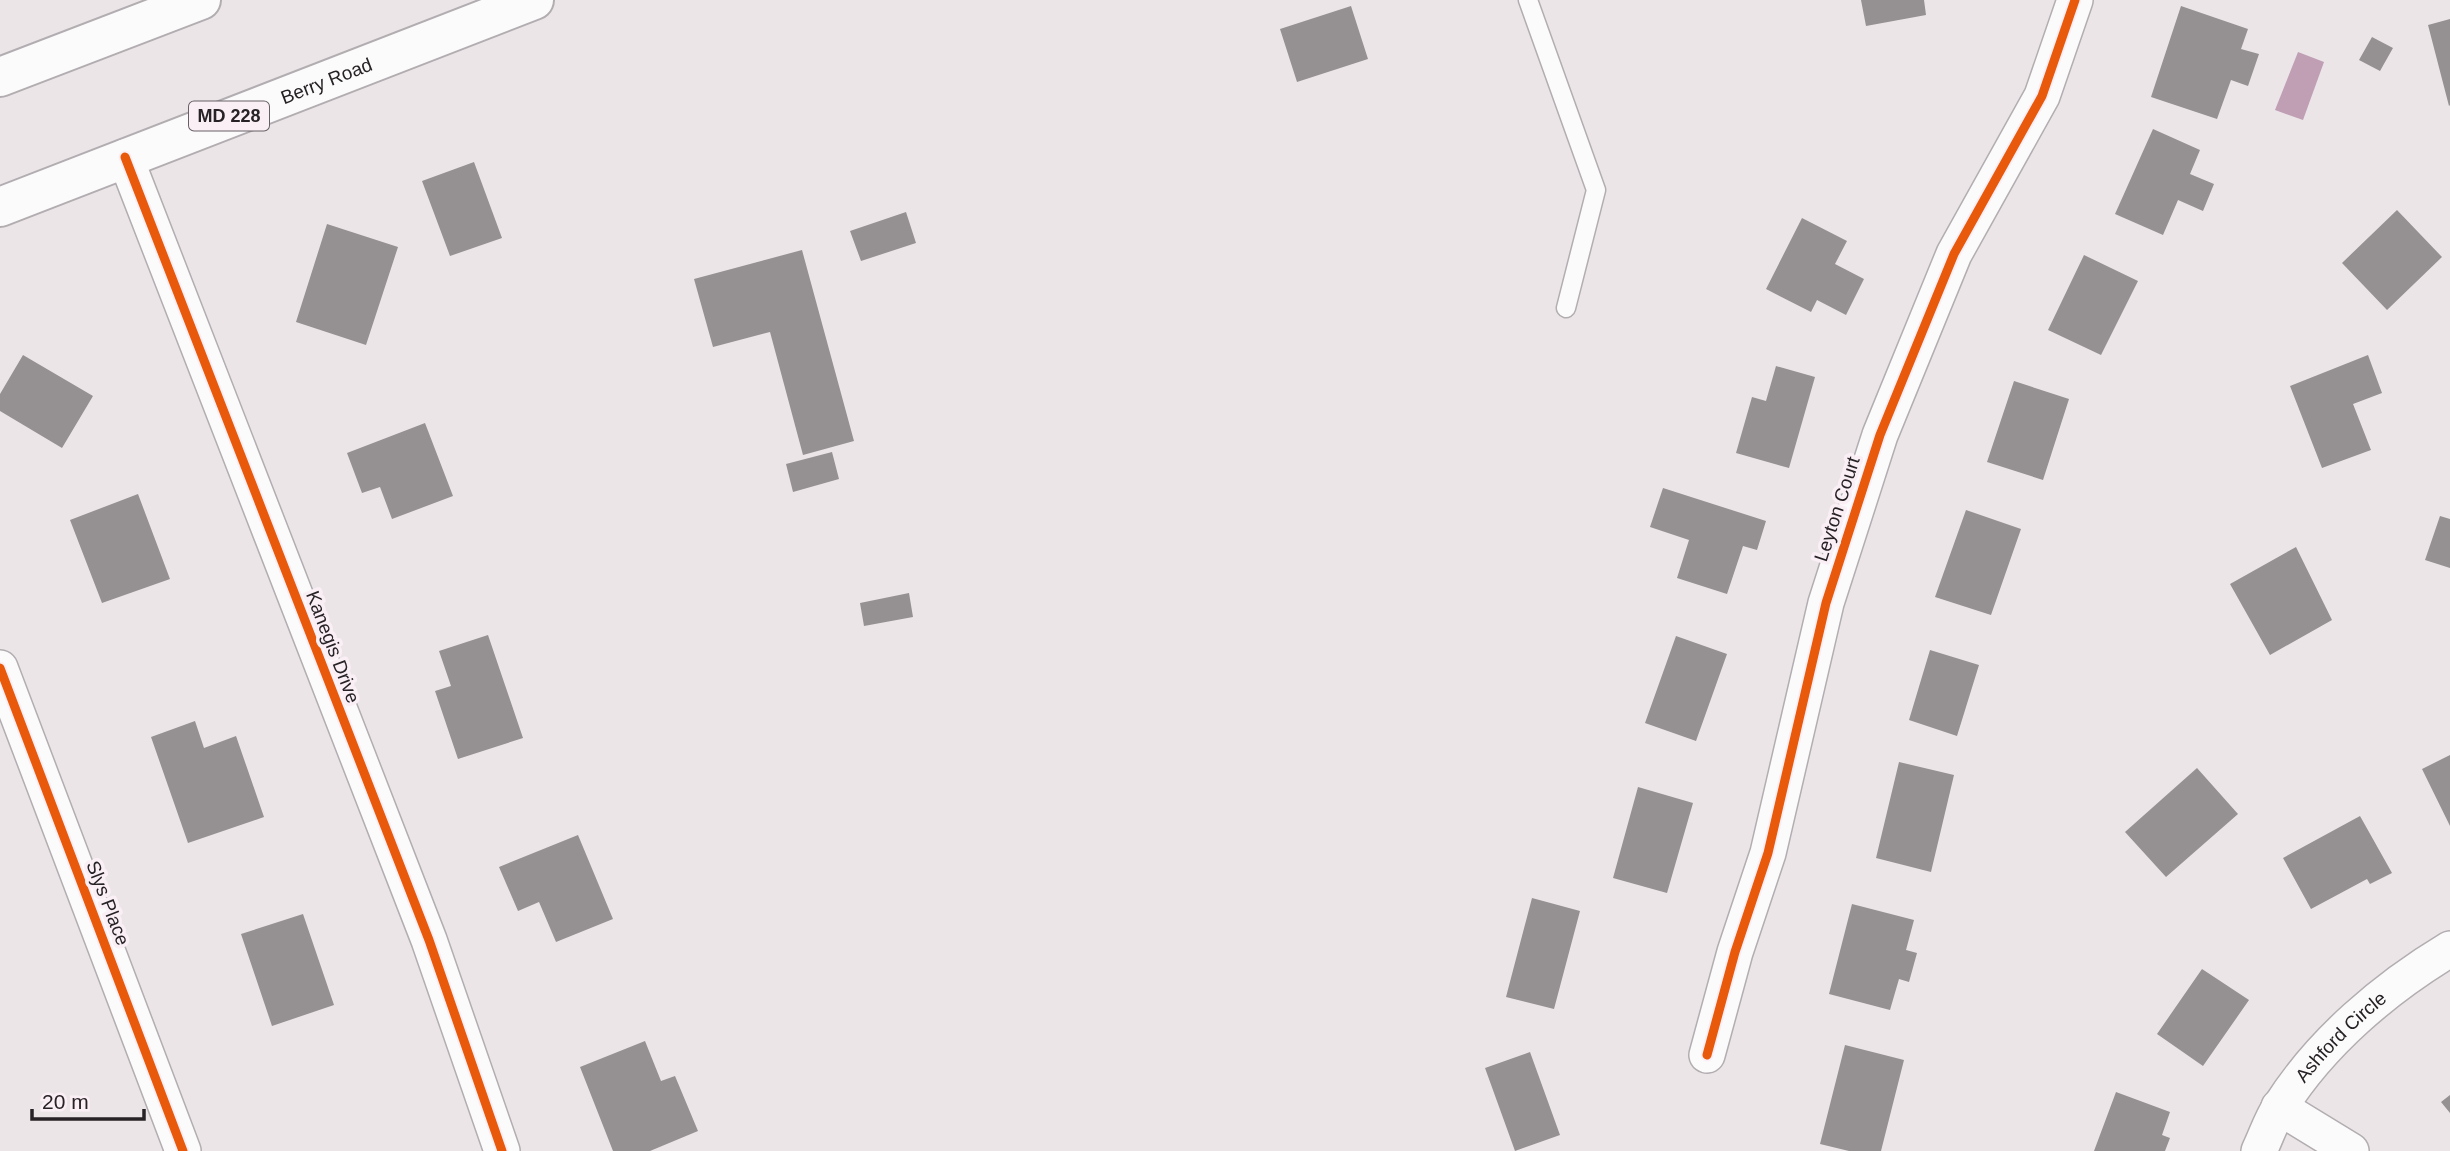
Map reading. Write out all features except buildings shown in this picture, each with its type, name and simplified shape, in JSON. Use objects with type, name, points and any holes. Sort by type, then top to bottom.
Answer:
[{"type":"highway","points":[[0,77],[201,0]]},
{"type":"highway","name":"Berry Road","points":[[0,207],[534,0]]},
{"type":"street","name":"Leyton Court","points":[[1707,1055],[1735,952],[1768,853],[1826,603],[1880,435],[1954,254],[2042,96],[2075,0]]},
{"type":"street","name":"Kanegis Drive","points":[[125,157],[429,940],[502,1151]]},
{"type":"street","name":"Slys Place","points":[[0,668],[184,1151]]},
{"type":"street","name":"Ashford Circle","points":[[2259,1151],[2279,1107],[2333,1041],[2372,1004],[2412,972],[2450,949]]},
{"type":"street","points":[[2279,1107],[2351,1151]]},
{"type":"lane","points":[[1528,0],[1597,190],[1566,308]]},
{"type":"shaded area","points":[[2298,52],[2324,62],[2303,120],[2275,110]]},
{"type":"cycle path","points":[[1707,1055],[1735,952],[1768,853],[1826,603],[1880,435],[1954,254],[2042,96],[2075,0]]},
{"type":"cycle path","points":[[125,157],[429,940],[502,1151]]},
{"type":"cycle path","points":[[0,668],[183,1151]]}]
